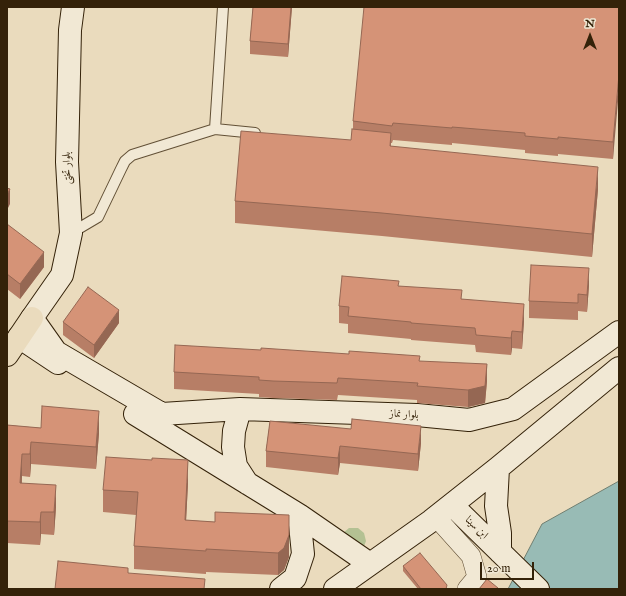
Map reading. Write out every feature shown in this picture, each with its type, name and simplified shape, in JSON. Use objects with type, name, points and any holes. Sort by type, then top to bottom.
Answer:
[{"type":"main road","name":"بلوار تختی","points":[[32,318],[62,275],[71,233],[68,162],[70,30],[73,7]]},
{"type":"main road","points":[[7,355],[13,333],[32,318]]},
{"type":"main road","name":"بلوار نماز","points":[[32,318],[56,352],[162,414],[240,409],[417,415],[469,420],[513,409],[619,332]]},
{"type":"main road","points":[[13,333],[117,402],[300,516],[370,564]]},
{"type":"main road","points":[[335,589],[444,511],[619,368]]},
{"type":"main road","points":[[240,409],[234,431],[233,447],[236,466],[247,483]]},
{"type":"main road","points":[[498,468],[496,506],[500,533],[500,552]]},
{"type":"main road","name":"ابن سینا","points":[[444,511],[500,552],[538,589]]},
{"type":"main road","points":[[281,589],[295,578],[303,554],[300,516]]},
{"type":"street","points":[[444,511],[471,556],[477,576],[467,589]]},
{"type":"lane","points":[[215,129],[223,7]]},
{"type":"lane","points":[[71,233],[98,217],[125,161],[132,155],[215,129],[263,134]]},
{"type":"green space","points":[[349,528],[358,528],[364,533],[366,541],[363,549],[343,533]]},
{"type":"water","points":[[619,481],[619,589],[508,589],[542,524]]},
{"type":"building","points":[[253,7],[291,7],[288,44],[250,41]]},
{"type":"building","points":[[364,7],[619,7],[619,74],[613,142],[558,137],[558,139],[525,136],[525,133],[452,127],[393,123],[392,126],[353,121]]},
{"type":"building","points":[[352,129],[391,133],[390,146],[598,167],[592,234],[382,213],[235,201],[241,131],[351,140]]},
{"type":"building","points":[[7,188],[10,189],[7,195]]},
{"type":"building","points":[[7,224],[44,252],[20,284],[7,274]]},
{"type":"building","points":[[531,265],[589,268],[587,295],[578,294],[578,303],[529,301]]},
{"type":"building","points":[[342,276],[399,281],[398,286],[462,290],[461,299],[524,304],[522,332],[512,331],[511,338],[476,335],[475,328],[348,316],[349,307],[339,306]]},
{"type":"building","points":[[88,287],[119,310],[94,345],[63,322]]},
{"type":"building","points":[[175,345],[261,350],[261,348],[349,354],[349,351],[420,356],[419,361],[487,364],[485,386],[468,390],[417,386],[418,383],[338,378],[337,383],[273,381],[259,380],[259,377],[174,372]]},
{"type":"building","points":[[42,406],[99,411],[96,447],[31,442],[30,454],[22,454],[20,483],[56,485],[54,512],[41,512],[40,522],[7,521],[7,425],[41,428]]},
{"type":"building","points":[[352,419],[421,426],[418,454],[340,446],[338,458],[266,451],[270,421],[351,429]]},
{"type":"building","points":[[106,457],[152,460],[152,458],[188,460],[185,520],[215,522],[215,512],[289,515],[289,535],[284,548],[278,553],[206,549],[206,551],[134,546],[138,492],[103,490]]},
{"type":"building","points":[[420,553],[447,585],[446,589],[421,589],[403,566]]},
{"type":"building","points":[[58,561],[128,568],[128,573],[205,579],[204,589],[55,589]]},
{"type":"building","points":[[487,579],[498,588],[498,589],[479,589]]}]
